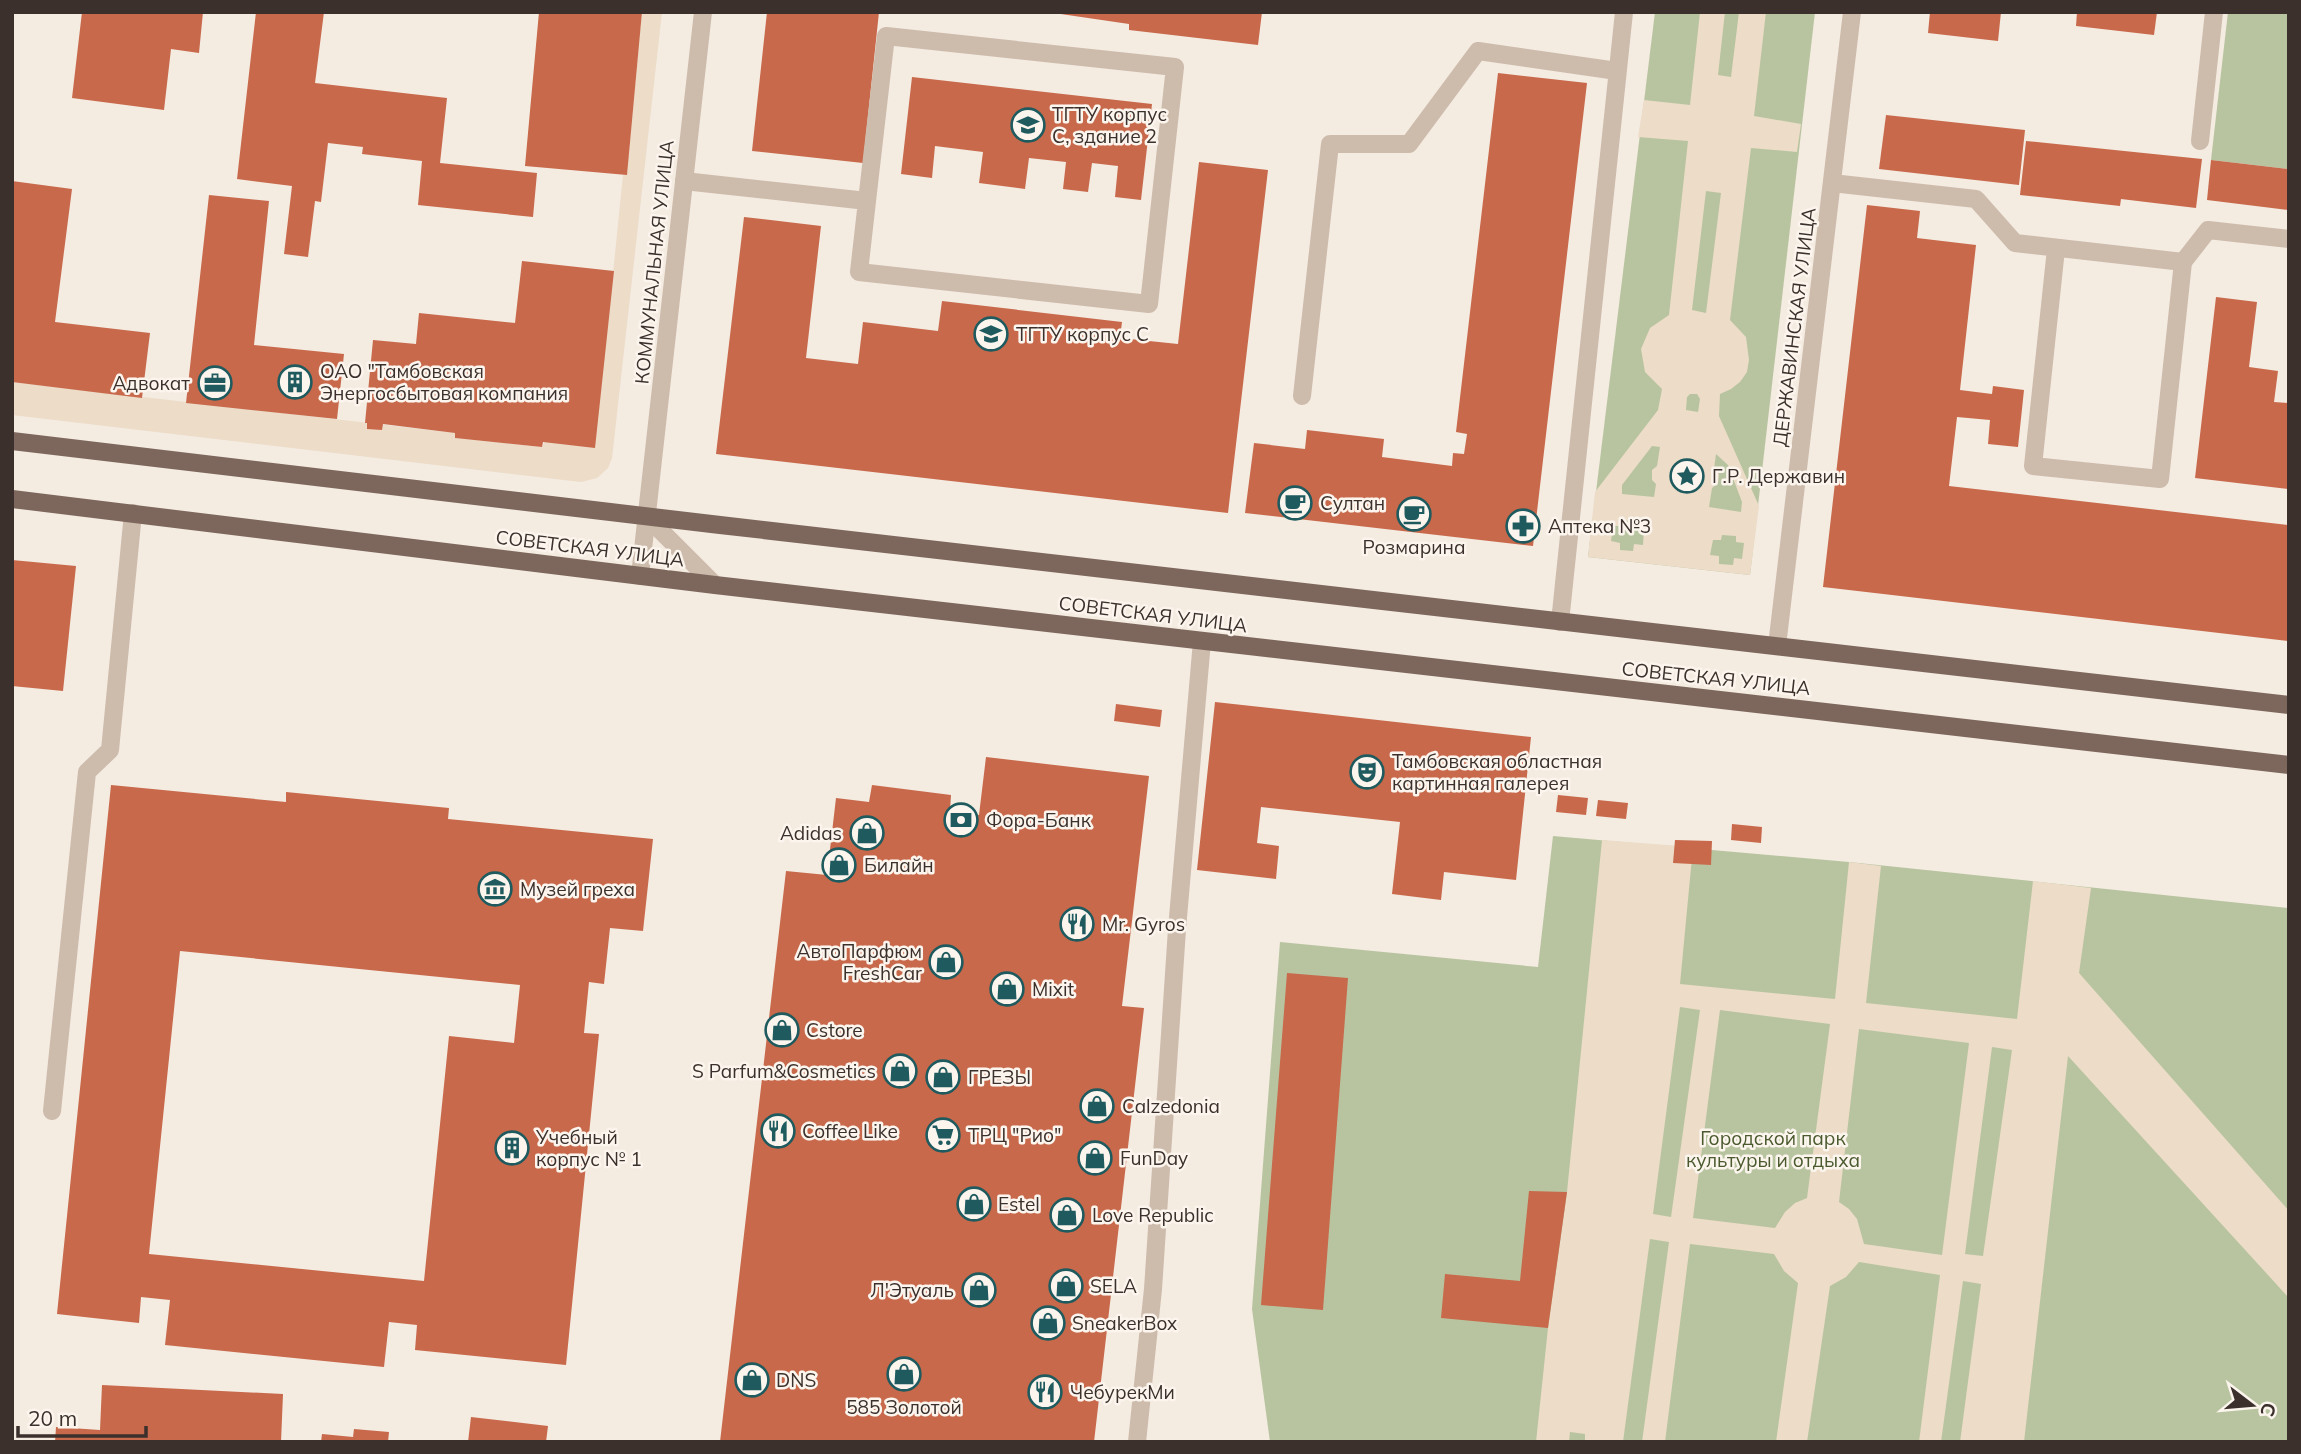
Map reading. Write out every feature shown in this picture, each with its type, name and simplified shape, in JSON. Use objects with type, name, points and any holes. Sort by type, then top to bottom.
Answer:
[{"type":"main road","name":"СОВЕТСКАЯ УЛИЦА","points":[[12,441],[2289,705]]},
{"type":"main road","name":"СОВЕТСКАЯ УЛИЦА","points":[[12,499],[715,585],[2289,765]]},
{"type":"street","name":"КОММУНАЛЬНАЯ УЛИЦА","points":[[640,576],[703,12]]},
{"type":"street","points":[[1560,622],[1624,12]]},
{"type":"street","name":"ДЕРЖАВИНСКАЯ УЛИЦА","points":[[1777,646],[1853,12]]},
{"type":"street","points":[[2200,141],[2214,12]]},
{"type":"street","points":[[886,36],[1175,67],[1149,304],[859,272],[867,201],[886,36]]},
{"type":"street","points":[[1302,396],[1330,144],[1409,144],[1478,51],[1618,71]]},
{"type":"street","points":[[684,181],[867,201]]},
{"type":"street","points":[[1832,183],[1976,200],[2015,243],[2183,262]]},
{"type":"street","points":[[2056,249],[2033,466],[2160,479],[2183,262],[2208,230],[2289,239]]},
{"type":"street","points":[[52,1111],[87,772],[110,750],[133,513]]},
{"type":"street","points":[[646,516],[715,585]]},
{"type":"street","points":[[1138,1442],[1153,1289],[1177,929],[1202,641]]},
{"type":"green space","points":[[1655,12],[1815,12],[1750,575],[1588,557]]},
{"type":"green space","points":[[2228,12],[2289,12],[2289,169],[2211,160]]},
{"type":"green space","name":"Городской парк культуры и отдыха","points":[[1553,836],[1849,862],[2289,908],[2289,1442],[1270,1442],[1252,1309],[1280,942],[1538,967]]},
{"type":"shaded area","points":[[642,12],[662,12],[612,458],[608,468],[597,478],[581,482],[12,415],[12,382],[455,433],[455,438],[542,447],[608,323],[623,175],[627,174]]},
{"type":"shaded area","points":[[1700,12],[1725,12],[1718,75],[1731,77],[1739,12],[1766,12],[1754,116],[1801,124],[1797,152],[1751,148],[1730,320],[1746,337],[1749,360],[1747,372],[1740,382],[1720,394],[1719,416],[1759,506],[1750,575],[1588,557],[1595,492],[1658,410],[1662,389],[1645,372],[1641,349],[1650,328],[1669,315],[1688,141],[1638,137],[1644,100],[1690,105]],"holes":[[[1706,191],[1721,193],[1706,313],[1692,310]],[[1697,394],[1700,399],[1698,412],[1686,410],[1687,397]],[[1652,446],[1660,447],[1657,466],[1652,470],[1652,480],[1656,484],[1654,497],[1622,494],[1622,485]],[[1716,454],[1728,465],[1742,502],[1741,512],[1709,507],[1712,488],[1718,483],[1719,474],[1714,469]],[[1623,520],[1636,522],[1636,528],[1644,529],[1643,545],[1634,544],[1633,551],[1620,550],[1620,543],[1611,541],[1613,526],[1622,526]],[[1722,535],[1736,536],[1736,542],[1744,543],[1742,559],[1734,558],[1733,565],[1719,564],[1719,556],[1710,555],[1713,540],[1721,540]]]},
{"type":"shaded area","points":[[1602,840],[1693,847],[1680,984],[1835,999],[1849,862],[1881,866],[1866,1003],[2017,1019],[2033,881],[2091,888],[2079,973],[2289,1211],[2289,1298],[2068,1056],[2024,1442],[1960,1442],[1981,1284],[1963,1281],[1941,1442],[1919,1442],[1940,1275],[1859,1262],[1846,1277],[1830,1286],[1807,1442],[1776,1442],[1798,1283],[1784,1271],[1774,1254],[1690,1244],[1665,1442],[1642,1442],[1669,1242],[1650,1239],[1623,1442],[1585,1442],[1585,1434],[1570,1432],[1569,1442],[1536,1442],[1548,1328],[1567,1192]],"holes":[[[1680,1007],[1700,1010],[1671,1217],[1653,1214]],[[1720,1010],[1830,1024],[1807,1198],[1795,1203],[1785,1212],[1775,1228],[1693,1218]],[[1859,1029],[1969,1043],[1942,1255],[1864,1244],[1857,1219],[1839,1202]],[[1992,1047],[2012,1050],[1983,1256],[1965,1254]]]},
{"type":"building","points":[[82,12],[203,12],[199,53],[171,49],[164,110],[72,98]]},
{"type":"building","points":[[256,12],[324,12],[315,83],[447,98],[440,163],[537,173],[533,217],[418,205],[422,161],[362,154],[363,147],[328,143],[321,202],[315,201],[308,257],[284,254],[292,186],[237,179]]},
{"type":"building","points":[[539,12],[642,12],[627,175],[525,166]]},
{"type":"building","points":[[767,12],[879,12],[863,163],[752,151]]},
{"type":"building","points":[[1047,12],[1262,12],[1258,45],[1129,30],[1129,24]]},
{"type":"building","points":[[1930,12],[2001,12],[1998,41],[1928,33]]},
{"type":"building","points":[[2077,12],[2157,12],[2154,35],[2076,26]]},
{"type":"building","points":[[1498,73],[1587,83],[1533,546],[1245,513],[1254,443],[1305,449],[1307,430],[1384,439],[1382,457],[1452,466],[1453,453],[1464,454],[1467,434],[1456,432]]},
{"type":"building","name":"ТГТУ корпус С, здание 2","points":[[912,77],[1152,104],[1141,200],[1115,197],[1118,166],[1092,163],[1088,192],[1063,189],[1066,162],[1029,158],[1025,189],[979,183],[983,152],[935,146],[932,178],[901,174]]},
{"type":"building","points":[[1886,115],[2025,130],[2019,185],[1879,169]]},
{"type":"building","points":[[2026,141],[2202,159],[2196,208],[2121,199],[2120,206],[2020,195]]},
{"type":"building","points":[[2211,160],[2289,169],[2289,210],[2207,200]]},
{"type":"building","name":"ТГТУ корпус С","points":[[1199,162],[1268,170],[1228,513],[716,454],[744,217],[821,226],[806,358],[858,364],[863,322],[938,331],[942,301],[1122,322],[1120,338],[1178,344]]},
{"type":"building","points":[[12,181],[72,189],[55,322],[150,333],[142,398],[12,382]]},
{"type":"building","points":[[209,195],[269,201],[254,345],[344,354],[337,419],[186,403]]},
{"type":"building","points":[[1867,205],[1920,211],[1917,238],[1976,245],[1960,390],[1992,394],[1993,386],[2024,390],[2018,447],[1988,444],[1990,420],[1957,417],[1949,486],[2289,525],[2289,641],[1823,587]]},
{"type":"building","points":[[522,261],[614,271],[595,448],[543,442],[542,447],[455,438],[455,433],[383,424],[382,430],[367,429],[365,423],[373,340],[416,344],[419,313],[515,323]]},
{"type":"building","points":[[2216,297],[2257,302],[2249,367],[2278,371],[2274,402],[2289,403],[2289,489],[2195,478]]},
{"type":"building","points":[[12,560],[76,566],[63,691],[12,686]]},
{"type":"building","name":"Тамбовская областная картинная галерея","points":[[1215,702],[1531,737],[1516,880],[1444,872],[1441,900],[1392,894],[1400,822],[1261,807],[1257,843],[1279,846],[1276,879],[1197,870]]},
{"type":"building","points":[[1116,704],[1162,710],[1160,727],[1114,721]]},
{"type":"building","name":"ТРЦ \"Рио\"","points":[[986,757],[1149,776],[1122,1006],[1144,1008],[1094,1442],[720,1442],[786,871],[827,875],[836,798],[869,802],[872,785],[951,795],[950,811],[979,815]]},
{"type":"building","name":"Учебный корпус № 1","points":[[111,785],[286,802],[286,792],[449,808],[448,819],[653,839],[643,931],[610,928],[604,984],[589,982],[584,1033],[599,1034],[566,1365],[415,1350],[417,1325],[389,1322],[384,1367],[165,1345],[170,1300],[141,1297],[139,1323],[57,1314]],"holes":[[[180,951],[520,985],[514,1043],[449,1036],[424,1281],[149,1254]]]},
{"type":"building","points":[[1558,795],[1588,798],[1586,815],[1556,812]]},
{"type":"building","points":[[1598,800],[1628,803],[1626,819],[1596,816]]},
{"type":"building","points":[[1732,824],[1762,827],[1761,843],[1731,840]]},
{"type":"building","points":[[1675,840],[1712,841],[1711,865],[1673,863]]},
{"type":"building","points":[[1287,973],[1348,978],[1323,1310],[1261,1305]]},
{"type":"building","points":[[1529,1191],[1567,1192],[1548,1328],[1441,1318],[1445,1274],[1520,1281]]},
{"type":"building","points":[[102,1385],[283,1394],[281,1442],[55,1442],[56,1427],[100,1430]]},
{"type":"building","points":[[471,1417],[548,1426],[546,1442],[468,1442]]},
{"type":"building","points":[[354,1429],[389,1432],[388,1442],[321,1442],[322,1434],[353,1437]]},
{"type":"place","name":"ТГТУ корпус С, здание 2","points":[[1028,125]]},
{"type":"place","name":"ТГТУ корпус С","points":[[991,334]]},
{"type":"place","name":"ОАО \"Тамбовская Энергосбытовая компания","points":[[295,382]]},
{"type":"place","name":"Адвокат","points":[[215,383]]},
{"type":"place","name":"Г.Р. Державин","points":[[1687,476]]},
{"type":"place","name":"Султан","points":[[1295,503]]},
{"type":"place","name":"Розмарина","points":[[1414,514]]},
{"type":"place","name":"Аптека №3","points":[[1523,526]]},
{"type":"place","name":"Тамбовская областная картинная галерея","points":[[1367,772]]},
{"type":"place","name":"Фора-Банк","points":[[961,820]]},
{"type":"place","name":"Adidas","points":[[867,833]]},
{"type":"place","name":"Билайн","points":[[839,865]]},
{"type":"place","name":"Музей греха","points":[[495,889]]},
{"type":"place","name":"Mr. Gyros","points":[[1077,924]]},
{"type":"place","name":"АвтоПарфюм FreshCar","points":[[946,962]]},
{"type":"place","name":"Mixit","points":[[1007,989]]},
{"type":"place","name":"Cstore","points":[[782,1030]]},
{"type":"place","name":"S Parfum&Cosmetics","points":[[900,1071]]},
{"type":"place","name":"ГРЕЗЫ","points":[[943,1077]]},
{"type":"place","name":"Calzedonia","points":[[1097,1106]]},
{"type":"place","name":"Coffee Like","points":[[778,1131]]},
{"type":"place","name":"ТРЦ \"Рио\"","points":[[943,1135]]},
{"type":"place","name":"Учебный корпус № 1","points":[[512,1148]]},
{"type":"place","name":"FunDay","points":[[1095,1158]]},
{"type":"place","name":"Estel","points":[[974,1204]]},
{"type":"place","name":"Love Republic","points":[[1067,1215]]},
{"type":"place","name":"SELA","points":[[1066,1286]]},
{"type":"place","name":"Л'Этуаль","points":[[979,1290]]},
{"type":"place","name":"SneakerBox","points":[[1048,1323]]},
{"type":"place","name":"585 Золотой","points":[[904,1374]]},
{"type":"place","name":"DNS","points":[[752,1380]]},
{"type":"place","name":"ЧебурекМи","points":[[1045,1392]]}]
